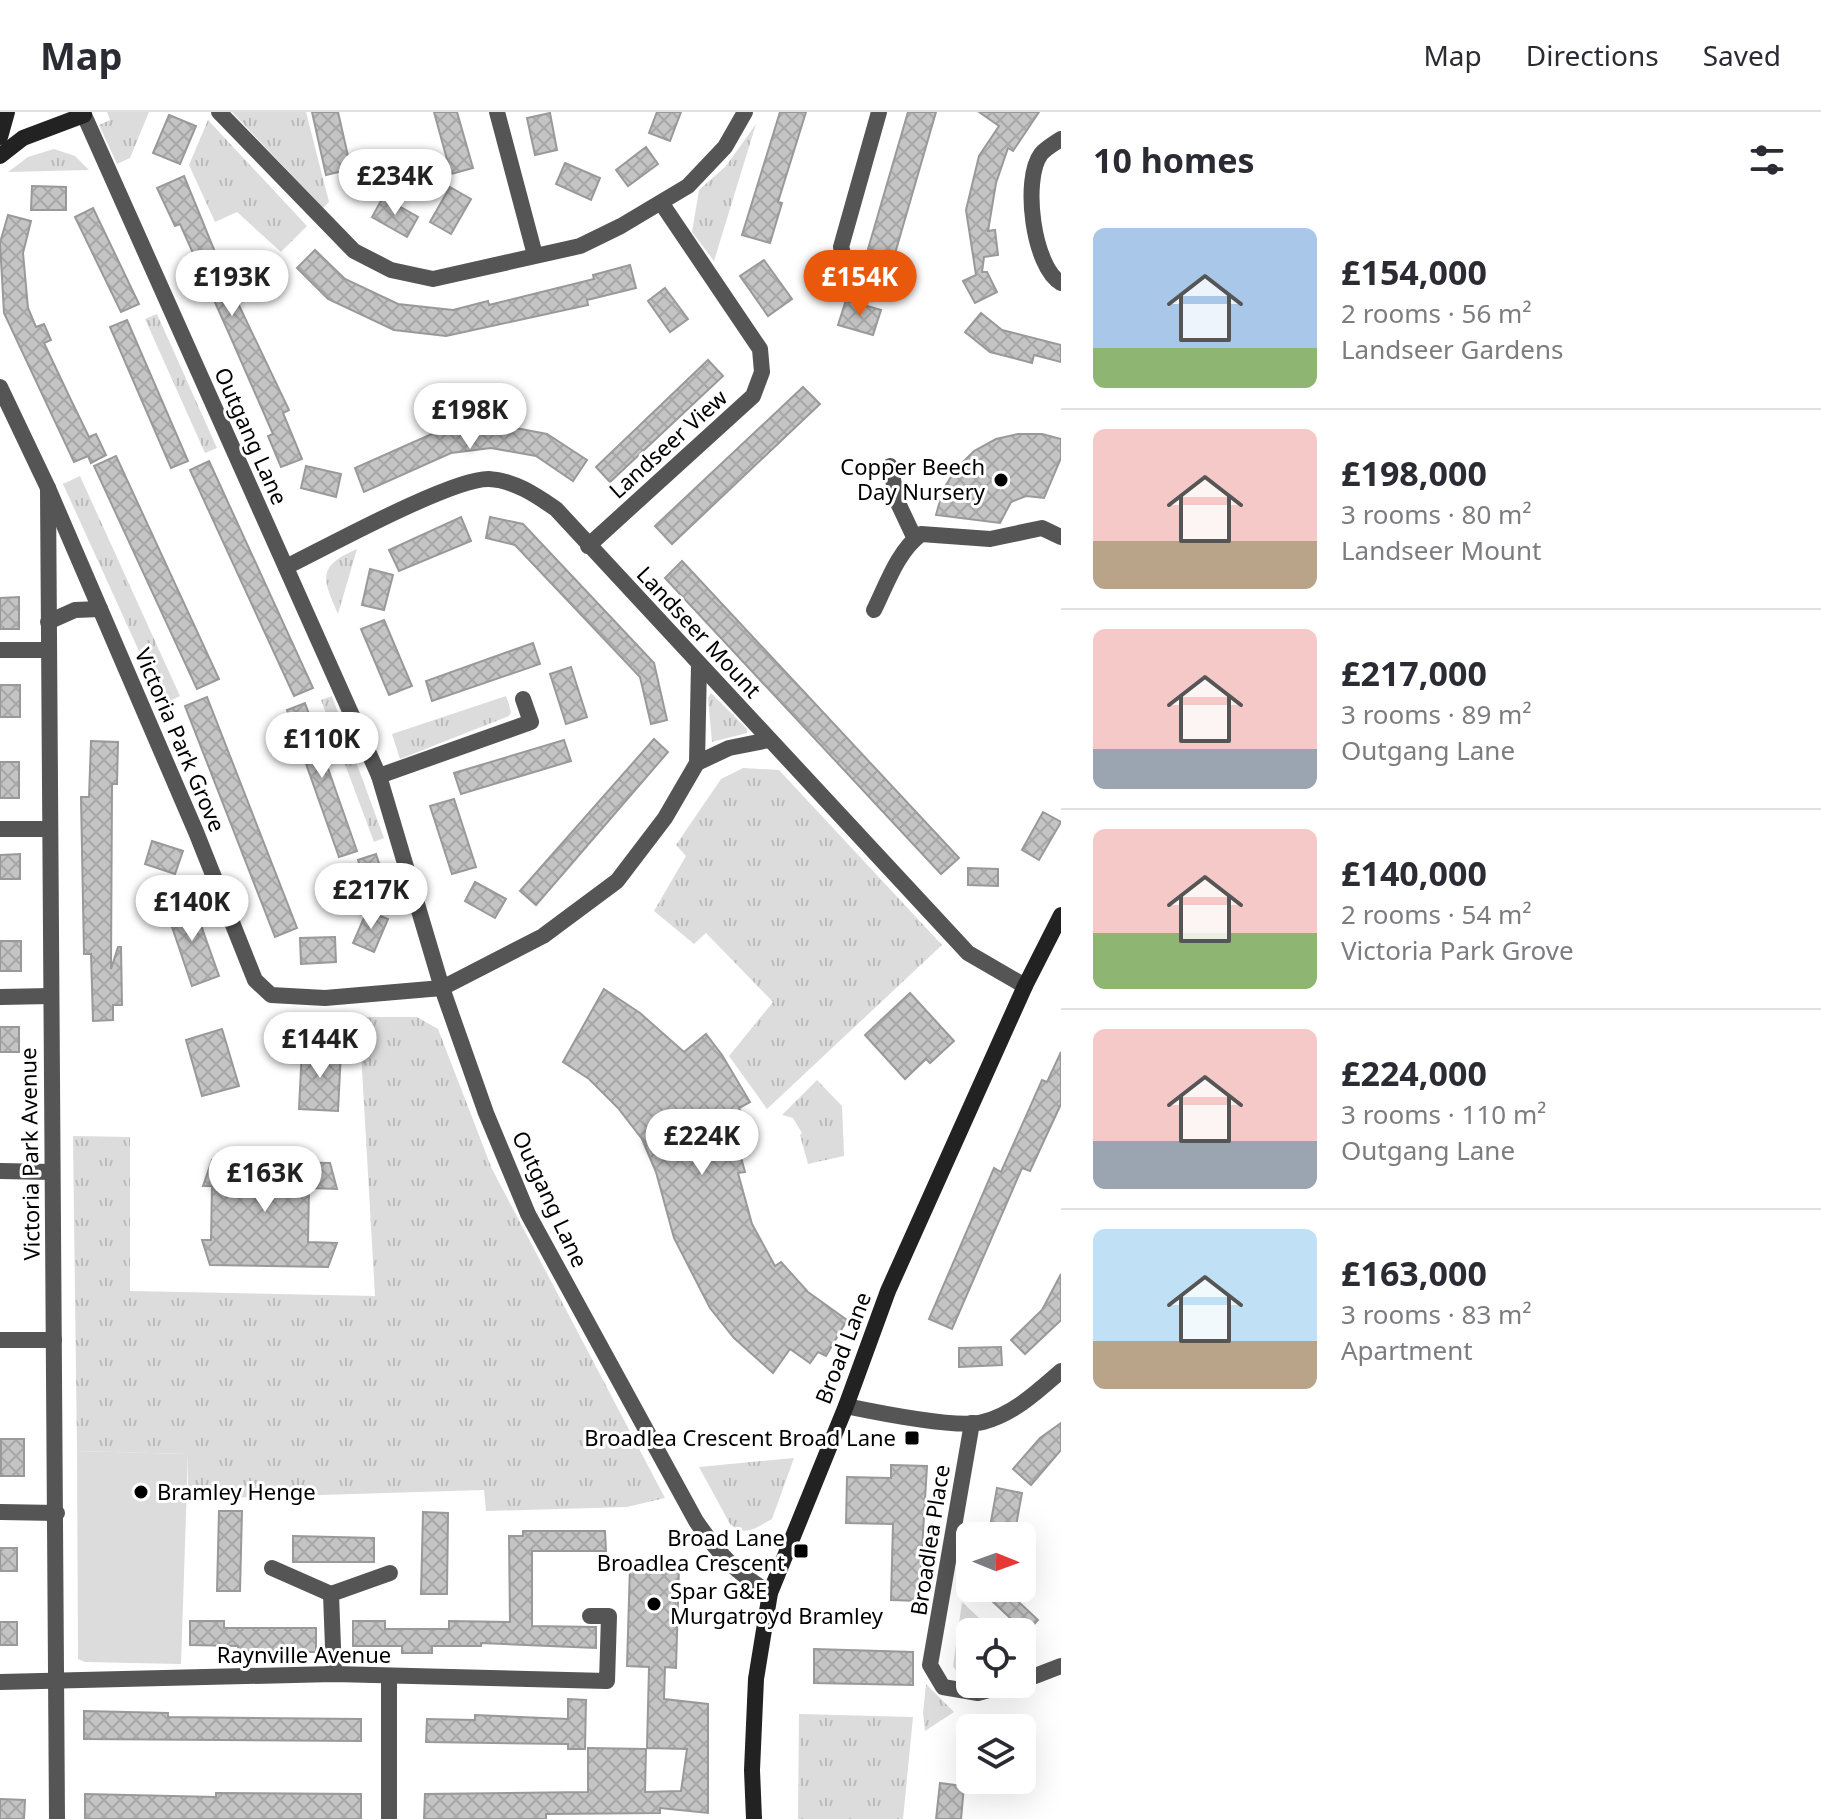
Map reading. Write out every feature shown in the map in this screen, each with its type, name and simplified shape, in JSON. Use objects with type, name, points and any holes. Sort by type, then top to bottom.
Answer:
[{"type":"street","points":[[0,137],[7,112]]},
{"type":"street","points":[[219,112],[354,251],[391,270],[433,279],[580,246],[662,204],[704,170],[725,147],[745,112]]},
{"type":"street","points":[[497,112],[535,255]]},
{"type":"street","points":[[879,112],[841,247],[847,266],[897,280]]},
{"type":"street","points":[[0,156],[23,138],[83,113]]},
{"type":"street","name":"Outgang Lane","points":[[83,113],[379,776],[442,988],[486,1113],[528,1214],[696,1521],[718,1554],[743,1577],[770,1593]]},
{"type":"street","points":[[1061,139],[1040,156],[1030,201],[1038,246],[1054,279],[1061,283]]},
{"type":"street","name":"Landseer View","points":[[588,546],[753,396],[762,372],[760,349],[662,204]]},
{"type":"street","name":"Victoria Park Grove","points":[[0,387],[48,488],[255,980],[271,995],[325,998],[442,988]]},
{"type":"street","points":[[890,466],[898,503],[915,539]]},
{"type":"street","name":"Landseer Mount","points":[[286,567],[451,489],[489,479],[529,490],[556,509],[968,953],[1025,986]]},
{"type":"street","name":"Victoria Park Avenue","points":[[48,488],[57,1819]]},
{"type":"street","points":[[874,610],[899,559],[915,539],[938,533],[990,539],[1042,528],[1061,537]]},
{"type":"street","points":[[48,622],[75,610],[100,609]]},
{"type":"street","points":[[0,650],[48,650]]},
{"type":"street","points":[[442,988],[543,936],[617,881],[665,818],[697,763],[699,664]]},
{"type":"street","points":[[379,776],[531,722],[523,699]]},
{"type":"street","points":[[697,763],[729,748],[769,740]]},
{"type":"street","points":[[0,829],[49,829]]},
{"type":"street","name":"Broad Lane","points":[[754,1819],[752,1770],[756,1679],[770,1593],[846,1406],[888,1291],[1025,986],[1061,915]]},
{"type":"street","points":[[0,997],[51,996]]},
{"type":"street","points":[[0,1171],[52,1172]]},
{"type":"street","points":[[0,1340],[54,1340]]},
{"type":"street","points":[[846,1406],[892,1416],[982,1422],[1026,1402],[1061,1371]]},
{"type":"street","name":"Broadlea Place","points":[[956,1689],[943,1687],[930,1665],[972,1423]]},
{"type":"street","points":[[0,1512],[57,1513]]},
{"type":"street","points":[[272,1568],[331,1594],[390,1573]]},
{"type":"street","points":[[331,1594],[334,1674]]},
{"type":"street","name":"Raynville Avenue","points":[[0,1682],[334,1674],[607,1681],[609,1616],[590,1616]]},
{"type":"street","points":[[1036,1676],[1061,1666]]},
{"type":"street","points":[[389,1677],[389,1819]]},
{"type":"green space","points":[[107,112],[149,112],[130,158],[117,164],[99,125],[110,120]]},
{"type":"green space","points":[[232,112],[306,112],[329,202],[323,208]]},
{"type":"green space","points":[[208,120],[307,226],[281,252],[237,212],[215,222],[189,165]]},
{"type":"green space","points":[[756,124],[714,261],[692,232],[699,190],[726,166]]},
{"type":"green space","points":[[54,149],[75,156],[89,170],[8,172],[28,157]]},
{"type":"green space","points":[[157,314],[217,448],[205,453],[145,319]]},
{"type":"green space","points":[[80,476],[180,696],[163,704],[63,484]]},
{"type":"green space","points":[[357,549],[338,614],[326,574],[335,561]]},
{"type":"green space","points":[[711,693],[747,729],[747,733],[712,742],[708,698]]},
{"type":"green space","points":[[332,696],[384,838],[374,842],[321,700]]},
{"type":"green space","points":[[506,696],[511,712],[509,716],[400,759],[392,734]]},
{"type":"green space","points":[[743,768],[779,770],[942,945],[767,1109],[729,1056],[773,1002],[706,933],[694,944],[654,911],[686,856],[676,845],[721,779]]},
{"type":"green space","points":[[359,1017],[417,1017],[438,1029],[492,1169],[665,1498],[627,1507],[486,1511],[484,1490],[188,1499],[188,1454],[77,1451],[73,1136],[130,1137],[130,1291],[375,1296]]},
{"type":"green space","points":[[817,1080],[842,1106],[844,1156],[808,1164],[802,1133],[793,1118],[782,1115]]},
{"type":"green space","points":[[77,1451],[188,1454],[181,1664],[85,1662],[78,1659]]},
{"type":"green space","points":[[794,1458],[772,1519],[746,1531],[730,1524],[699,1467]]},
{"type":"green space","points":[[962,1602],[979,1618],[960,1618]]},
{"type":"green space","points":[[926,1684],[954,1712],[925,1731],[923,1713]]},
{"type":"green space","points":[[799,1714],[913,1717],[903,1819],[798,1819]]},
{"type":"building","points":[[312,112],[338,112],[351,169],[326,175]]},
{"type":"building","points":[[434,112],[457,112],[473,168],[451,174]]},
{"type":"building","points":[[657,112],[681,112],[670,141],[649,133]]},
{"type":"building","points":[[780,112],[806,112],[778,202],[782,203],[770,243],[742,235]]},
{"type":"building","points":[[908,112],[936,112],[894,257],[868,249]]},
{"type":"building","points":[[979,112],[1039,112],[1013,151],[1008,148],[996,183],[988,231],[995,230],[998,255],[984,257],[982,272],[987,272],[997,292],[975,303],[963,281],[976,275],[966,210],[979,156],[999,126]]},
{"type":"building","points":[[550,113],[557,150],[535,155],[527,118]]},
{"type":"building","points":[[169,115],[196,126],[180,164],[153,153]]},
{"type":"building","points":[[646,147],[658,164],[628,186],[616,170]]},
{"type":"building","points":[[565,163],[600,178],[591,200],[556,184]]},
{"type":"building","points":[[184,176],[224,274],[289,410],[283,413],[302,459],[281,467],[268,436],[273,434],[231,338],[180,224],[175,226],[157,188]]},
{"type":"building","points":[[32,186],[66,187],[66,210],[31,210]]},
{"type":"building","points":[[450,187],[471,199],[451,234],[430,222]]},
{"type":"building","points":[[383,197],[418,217],[407,237],[372,217]]},
{"type":"building","points":[[93,208],[139,304],[121,312],[75,217]]},
{"type":"building","points":[[8,215],[31,221],[23,253],[28,308],[36,327],[44,324],[51,340],[44,343],[70,398],[89,437],[96,434],[106,455],[91,463],[88,456],[74,462],[4,313],[0,243]]},
{"type":"building","points":[[315,250],[345,279],[398,304],[453,310],[488,301],[489,305],[594,279],[593,275],[630,265],[636,288],[587,300],[588,305],[446,336],[394,330],[328,299],[297,268]]},
{"type":"building","points":[[764,260],[792,299],[768,316],[740,276]]},
{"type":"building","points":[[665,288],[688,319],[670,332],[648,301]]},
{"type":"building","points":[[846,300],[881,310],[873,335],[838,325]]},
{"type":"building","points":[[981,313],[1002,330],[1061,345],[1061,362],[1034,355],[1032,363],[990,352],[965,332]]},
{"type":"building","points":[[127,320],[188,461],[171,468],[110,327]]},
{"type":"building","points":[[708,360],[723,376],[610,482],[596,467]]},
{"type":"building","points":[[803,387],[820,404],[672,544],[655,526]]},
{"type":"building","points":[[489,423],[547,434],[587,460],[573,481],[536,456],[491,448],[451,453],[364,492],[355,468],[443,429]]},
{"type":"building","name":"Copper Beech Day Nursery","points":[[1018,434],[1042,434],[1061,439],[1061,458],[1044,498],[1026,496],[1011,502],[1000,523],[936,515],[943,490],[956,469],[974,451],[996,439]]},
{"type":"building","points":[[116,456],[219,679],[197,689],[94,466]]},
{"type":"building","points":[[209,461],[313,688],[294,696],[190,470]]},
{"type":"building","points":[[306,466],[341,474],[336,497],[301,488]]},
{"type":"building","points":[[461,517],[471,541],[399,571],[389,550]]},
{"type":"building","points":[[490,517],[523,524],[654,663],[667,720],[651,724],[640,677],[515,545],[486,538]]},
{"type":"building","points":[[682,561],[959,858],[941,874],[665,578]]},
{"type":"building","points":[[370,569],[393,575],[384,610],[362,605]]},
{"type":"building","points":[[19,597],[19,629],[0,629],[0,598]]},
{"type":"building","points":[[384,620],[412,686],[389,695],[361,629]]},
{"type":"building","points":[[533,643],[540,664],[432,701],[426,681]]},
{"type":"building","points":[[571,667],[587,717],[566,724],[550,674]]},
{"type":"building","points":[[0,685],[20,685],[20,717],[0,717]]},
{"type":"building","points":[[207,697],[297,928],[275,937],[185,706]]},
{"type":"building","points":[[305,703],[357,851],[339,857],[287,710]]},
{"type":"building","points":[[654,739],[668,752],[536,905],[520,891]]},
{"type":"building","points":[[564,740],[571,761],[461,794],[454,773]]},
{"type":"building","points":[[91,741],[118,742],[117,784],[112,784],[111,969],[118,947],[121,947],[122,1005],[113,1005],[113,1020],[93,1021],[91,954],[84,954],[81,797],[89,797]]},
{"type":"building","points":[[0,762],[19,762],[19,798],[0,798]]},
{"type":"building","points":[[454,799],[476,867],[452,874],[430,806]]},
{"type":"building","points":[[1043,812],[1061,822],[1039,860],[1022,850]]},
{"type":"building","points":[[152,841],[183,851],[175,874],[145,864]]},
{"type":"building","points":[[20,854],[20,879],[0,879],[0,855]]},
{"type":"building","points":[[376,854],[390,897],[372,903],[358,860]]},
{"type":"building","points":[[968,868],[998,869],[998,886],[968,885]]},
{"type":"building","points":[[475,882],[506,899],[495,918],[465,901]]},
{"type":"building","points":[[192,900],[219,976],[192,986],[166,909]]},
{"type":"building","points":[[367,911],[388,919],[374,952],[353,943]]},
{"type":"building","points":[[335,937],[336,962],[301,964],[300,938]]},
{"type":"building","points":[[0,941],[21,941],[21,971],[0,971]]},
{"type":"building","points":[[604,989],[640,1013],[684,1052],[706,1034],[722,1055],[750,1102],[739,1108],[752,1138],[737,1143],[745,1172],[738,1173],[752,1224],[775,1266],[781,1262],[808,1292],[847,1320],[826,1356],[818,1352],[810,1363],[790,1349],[773,1373],[734,1338],[710,1308],[674,1238],[656,1172],[642,1139],[618,1108],[589,1079],[563,1062]]},
{"type":"building","points":[[910,993],[954,1041],[930,1063],[926,1059],[905,1079],[865,1035]]},
{"type":"building","points":[[0,1027],[19,1027],[19,1052],[0,1052]]},
{"type":"building","points":[[222,1029],[239,1086],[202,1096],[186,1040]]},
{"type":"building","points":[[302,1049],[341,1051],[338,1111],[299,1109]]},
{"type":"building","points":[[1061,1052],[1061,1104],[1030,1171],[1022,1168],[952,1329],[929,1319],[994,1168],[1001,1172],[1042,1080],[1047,1082]]},
{"type":"building","points":[[212,1160],[330,1163],[337,1189],[309,1188],[308,1242],[337,1243],[328,1267],[210,1265],[202,1240],[211,1240],[212,1186],[203,1186]]},
{"type":"building","points":[[1061,1274],[1061,1320],[1025,1354],[1011,1340],[1042,1310]]},
{"type":"building","points":[[1001,1347],[1002,1365],[959,1367],[959,1348]]},
{"type":"building","points":[[1061,1423],[1061,1450],[1031,1485],[1013,1469],[1040,1438]]},
{"type":"building","points":[[1,1439],[24,1439],[24,1476],[1,1476]]},
{"type":"building","points":[[891,1465],[927,1466],[919,1601],[891,1600],[893,1524],[846,1523],[847,1477],[891,1478]]},
{"type":"building","points":[[997,1488],[1022,1493],[1017,1522],[991,1522]]},
{"type":"building","points":[[219,1511],[242,1511],[240,1591],[217,1591]]},
{"type":"building","points":[[423,1512],[448,1513],[447,1594],[421,1594]]},
{"type":"building","points":[[523,1531],[605,1531],[606,1551],[532,1551],[532,1626],[596,1627],[596,1648],[481,1643],[481,1646],[432,1646],[432,1653],[402,1653],[402,1646],[353,1646],[353,1621],[385,1621],[385,1629],[449,1629],[449,1621],[510,1622],[509,1536],[523,1536]]},
{"type":"building","points":[[293,1536],[374,1538],[374,1562],[293,1562]]},
{"type":"building","points":[[0,1548],[17,1548],[17,1571],[0,1571]]},
{"type":"building","points":[[630,1566],[679,1567],[676,1668],[665,1667],[664,1699],[708,1704],[708,1813],[660,1808],[660,1813],[546,1814],[546,1819],[424,1819],[425,1794],[588,1792],[588,1748],[646,1749],[645,1792],[681,1791],[687,1749],[647,1748],[649,1667],[627,1666]]},
{"type":"building","points":[[993,1602],[1019,1602],[1036,1618],[1010,1618]]},
{"type":"building","points":[[190,1621],[224,1621],[224,1628],[316,1628],[316,1652],[238,1651],[238,1646],[190,1645]]},
{"type":"building","points":[[0,1622],[17,1622],[17,1645],[0,1645]]},
{"type":"building","points":[[814,1649],[913,1652],[913,1685],[814,1683]]},
{"type":"building","points":[[568,1699],[586,1700],[585,1749],[568,1749],[568,1744],[426,1742],[427,1719],[475,1720],[475,1715],[568,1719]]},
{"type":"building","points":[[84,1711],[168,1713],[168,1717],[361,1719],[361,1741],[84,1739]]},
{"type":"building","points":[[940,1783],[956,1785],[956,1794],[963,1794],[961,1819],[936,1819]]},
{"type":"building","points":[[216,1793],[361,1794],[361,1819],[85,1819],[85,1794],[216,1797]]},
{"type":"building","points":[[0,1799],[25,1800],[24,1819],[0,1819]]},
{"type":"place","name":"Copper Beech Day Nursery","points":[[1001,480]]},
{"type":"place","name":"Broadlea Crescent Broad Lane","points":[[912,1438]]},
{"type":"place","name":"Bramley Henge","points":[[141,1492]]},
{"type":"place","name":"Broad Lane Broadlea Crescent","points":[[801,1551]]},
{"type":"place","name":"Spar G&E Murgatroyd Bramley","points":[[654,1604]]}]
